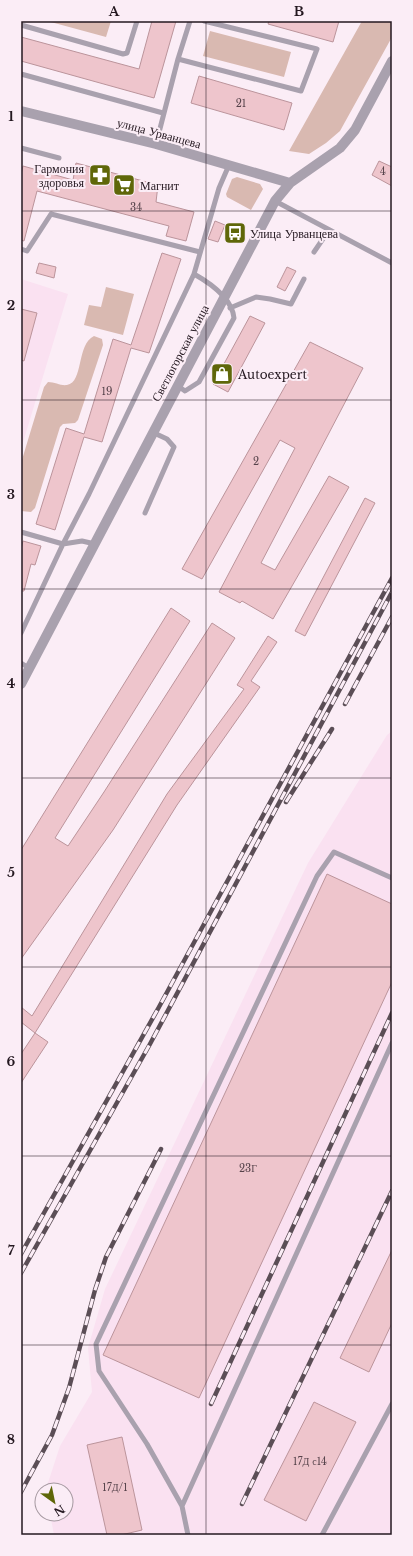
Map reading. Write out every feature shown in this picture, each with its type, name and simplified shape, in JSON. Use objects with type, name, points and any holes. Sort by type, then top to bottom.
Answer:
[{"type":"street","name":"Светлогорская улица","points":[[21,684],[25,666],[95,544],[152,432],[178,386],[275,201],[290,183],[340,148],[355,130],[392,61]]},
{"type":"street","name":"улица Урванцева","points":[[21,111],[156,144],[290,183]]},
{"type":"lane","points":[[21,25],[123,54],[127,53],[137,21]]},
{"type":"lane","points":[[156,144],[163,112],[190,21]]},
{"type":"lane","points":[[178,59],[301,91],[317,49],[204,21]]},
{"type":"lane","points":[[21,74],[163,112]]},
{"type":"lane","points":[[21,148],[59,158]]},
{"type":"lane","points":[[21,633],[194,274],[219,188],[229,165]]},
{"type":"lane","points":[[275,201],[392,263]]},
{"type":"lane","points":[[21,249],[27,251],[51,214],[200,252]]},
{"type":"lane","points":[[314,252],[329,230]]},
{"type":"lane","points":[[178,386],[185,391],[199,382],[234,318],[233,311],[224,298],[208,282],[194,274]]},
{"type":"lane","points":[[230,308],[256,297],[291,304],[304,279]]},
{"type":"lane","points":[[145,513],[174,447],[167,439],[152,432]]},
{"type":"lane","points":[[21,532],[63,544],[82,541],[95,544]]},
{"type":"lane","points":[[188,1535],[182,1506],[147,1444],[98,1371],[96,1344],[317,876],[334,852],[392,878]]},
{"type":"lane","points":[[182,1506],[392,1043]]},
{"type":"lane","points":[[322,1535],[392,1404]]},
{"type":"shaded area","points":[[47,21],[111,21],[106,37]]},
{"type":"shaded area","points":[[362,21],[392,21],[392,37],[340,131],[326,143],[309,154],[289,151]]},
{"type":"shaded area","points":[[210,31],[291,52],[284,77],[203,56]]},
{"type":"shaded area","points":[[237,177],[260,184],[263,189],[251,210],[227,197],[226,194],[232,179]]},
{"type":"shaded area","points":[[21,279],[68,294],[21,449]]},
{"type":"shaded area","points":[[106,287],[134,294],[123,335],[84,325],[89,305],[101,307]]},
{"type":"shaded area","points":[[94,336],[102,339],[103,345],[78,420],[75,423],[63,424],[60,427],[35,508],[31,512],[21,511],[21,463],[44,387],[48,382],[67,385],[72,382],[76,377],[85,347],[88,341]]},
{"type":"shaded area","points":[[392,731],[392,1535],[259,1535],[255,1533],[237,1535],[54,1535],[52,1522],[74,1522],[74,1482],[48,1482],[60,1446],[92,1392],[88,1348],[105,1289],[308,863],[387,735]]},
{"type":"building","points":[[152,21],[176,21],[154,98],[21,61],[21,37],[139,69]]},
{"type":"building","points":[[269,21],[339,21],[333,42],[268,24]]},
{"type":"building","points":[[199,76],[292,103],[284,130],[191,103]]},
{"type":"building","points":[[379,161],[392,167],[392,186],[372,175]]},
{"type":"building","points":[[76,163],[158,185],[156,202],[194,212],[186,241],[166,236],[169,226],[37,191],[24,241],[21,240],[21,174],[23,166],[73,180]]},
{"type":"building","points":[[215,221],[225,225],[218,242],[208,239]]},
{"type":"building","points":[[162,253],[181,259],[149,353],[131,348],[102,442],[84,437],[55,530],[36,524],[66,428],[84,434],[113,339],[131,345]]},
{"type":"building","points":[[39,263],[56,267],[54,278],[36,273]]},
{"type":"building","points":[[287,267],[296,271],[285,291],[277,287]]},
{"type":"building","points":[[21,309],[37,313],[24,361],[21,360]]},
{"type":"building","points":[[250,316],[265,323],[228,392],[213,384]]},
{"type":"building","points":[[310,342],[363,368],[261,563],[275,570],[329,476],[349,487],[273,619],[242,601],[240,603],[219,592],[295,448],[280,440],[202,579],[182,569]]},
{"type":"building","points":[[365,498],[375,503],[305,636],[295,631]]},
{"type":"building","points":[[23,541],[41,546],[35,565],[31,564],[24,591],[21,591],[21,549]]},
{"type":"building","points":[[171,608],[190,621],[55,838],[68,846],[212,623],[235,638],[113,830],[21,959],[21,850]]},
{"type":"building","points":[[268,636],[277,642],[251,681],[260,687],[177,805],[35,1033],[21,1022],[21,1007],[32,1016],[167,794],[244,689],[237,685]]},
{"type":"building","points":[[327,874],[392,904],[392,982],[199,1398],[103,1355]]},
{"type":"building","points":[[35,1033],[48,1042],[21,1083],[21,1054]]},
{"type":"building","points":[[392,1250],[392,1323],[369,1372],[340,1358]]},
{"type":"building","points":[[314,1402],[356,1422],[306,1521],[264,1500]]},
{"type":"building","points":[[122,1437],[142,1530],[121,1535],[107,1535],[87,1445]]},
{"type":"railway","points":[[21,1254],[159,1007],[392,578]]},
{"type":"railway","points":[[21,1273],[150,1044],[392,592]]},
{"type":"railway","points":[[345,704],[392,617]]},
{"type":"railway","points":[[286,802],[332,729]]},
{"type":"railway","points":[[211,1404],[392,1013]]},
{"type":"railway","points":[[21,1492],[52,1435],[69,1388],[95,1290],[106,1257],[161,1149]]},
{"type":"railway","points":[[242,1504],[392,1191]]},
{"type":"place","name":"Гармония здоровья","points":[[100,175]]},
{"type":"place","name":"Магнит","points":[[124,185]]},
{"type":"place","name":"Улица Урванцева","points":[[235,233]]},
{"type":"place","name":"Autoexpert","points":[[222,374]]}]
